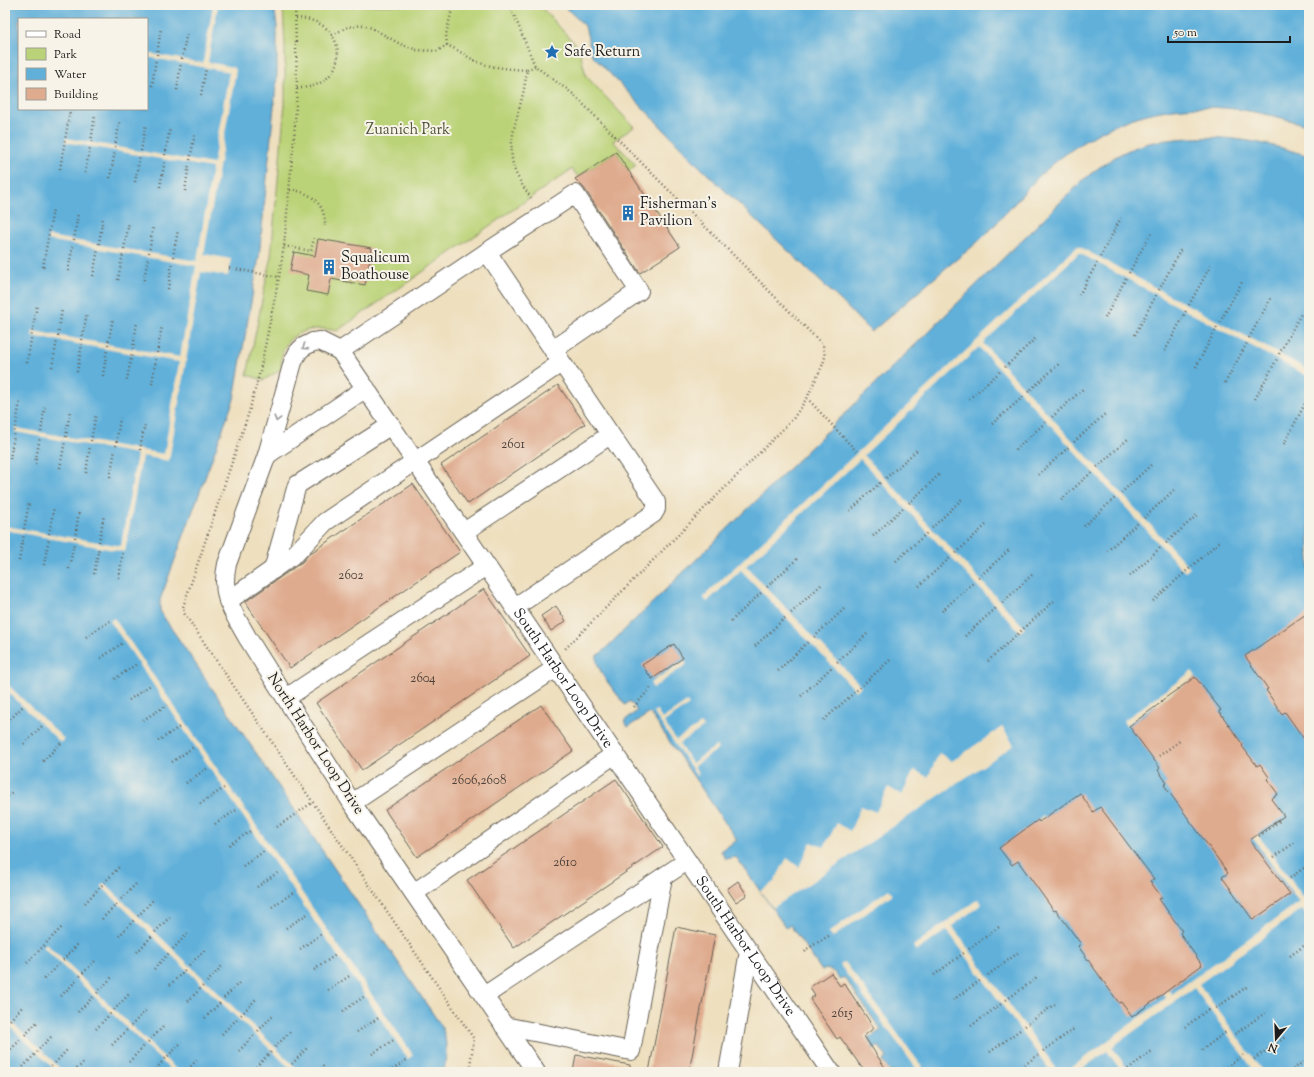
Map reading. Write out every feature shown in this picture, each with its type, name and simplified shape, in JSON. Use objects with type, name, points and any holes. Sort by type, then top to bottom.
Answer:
[{"type":"street","points":[[228,601],[296,553],[325,522],[416,462],[557,356],[639,291],[575,194],[340,351]]},
{"type":"street","points":[[487,252],[656,502],[657,506],[653,514],[514,607]]},
{"type":"street","name":"South Harbor Loop Drive","points":[[286,382],[298,352],[308,344],[320,341],[340,351],[831,1072]]},
{"type":"street","name":"North Harbor Loop Drive","points":[[286,382],[267,456],[227,564],[224,582],[228,601],[247,637],[352,804],[536,1072]]},
{"type":"street","points":[[267,456],[366,388]]},
{"type":"street","points":[[273,570],[297,485],[391,425]]},
{"type":"street","points":[[464,532],[610,435]]},
{"type":"street","points":[[286,698],[486,566]]},
{"type":"street","points":[[352,804],[553,664]]},
{"type":"street","points":[[414,893],[615,754]]},
{"type":"street","points":[[484,996],[687,861]]},
{"type":"street","points":[[504,1026],[631,1051],[663,877]]},
{"type":"street","points":[[728,1072],[749,951]]},
{"type":"path","points":[[447,45],[446,35],[452,14],[449,5]]},
{"type":"path","points":[[510,5],[535,66],[573,94],[823,345],[825,357],[807,398],[794,419],[566,648],[553,664]]},
{"type":"path","points":[[296,18],[308,18],[319,22],[328,29],[338,50],[337,61],[332,72],[325,80],[315,86],[297,88]]},
{"type":"path","points":[[332,35],[348,27],[363,25],[372,28],[400,44],[418,50],[437,51],[447,45]]},
{"type":"path","points":[[157,55],[161,28]]},
{"type":"path","points":[[182,59],[187,32]]},
{"type":"path","points":[[447,45],[481,63],[527,70],[535,66]]},
{"type":"path","points":[[152,86],[156,59]]},
{"type":"path","points":[[177,90],[181,64]]},
{"type":"path","points":[[201,95],[206,68]]},
{"type":"path","points":[[527,70],[525,87],[511,148],[515,171],[531,198]]},
{"type":"path","points":[[60,169],[70,111]]},
{"type":"path","points":[[90,142],[95,115]]},
{"type":"path","points":[[115,147],[120,120]]},
{"type":"path","points":[[141,151],[146,124]]},
{"type":"path","points":[[165,155],[170,128]]},
{"type":"path","points":[[190,160],[195,132]]},
{"type":"path","points":[[85,173],[90,147]]},
{"type":"path","points":[[110,178],[115,151]]},
{"type":"path","points":[[135,182],[140,155]]},
{"type":"path","points":[[160,187],[165,160]]},
{"type":"path","points":[[185,191],[189,164]]},
{"type":"path","points":[[290,190],[299,190],[316,200],[322,209],[325,219],[325,226]]},
{"type":"path","points":[[43,267],[53,209]]},
{"type":"path","points":[[74,240],[78,213]]},
{"type":"path","points":[[99,244],[103,217]]},
{"type":"path","points":[[1100,257],[1121,218]]},
{"type":"path","points":[[124,249],[129,222]]},
{"type":"path","points":[[148,253],[153,226]]},
{"type":"path","points":[[173,258],[178,230]]},
{"type":"path","points":[[1129,273],[1151,233]]},
{"type":"path","points":[[284,246],[311,251],[314,238]]},
{"type":"path","points":[[68,271],[73,244]]},
{"type":"path","points":[[93,276],[98,249]]},
{"type":"path","points":[[1159,290],[1181,249]]},
{"type":"path","points":[[118,280],[123,253]]},
{"type":"path","points":[[143,284],[148,258]]},
{"type":"path","points":[[168,289],[172,262]]},
{"type":"path","points":[[1079,295],[1097,263]]},
{"type":"path","points":[[1189,306],[1211,265]]},
{"type":"path","points":[[229,268],[279,277]]},
{"type":"path","points":[[1105,318],[1126,278]]},
{"type":"path","points":[[1220,322],[1242,282]]},
{"type":"path","points":[[1135,335],[1156,295]]},
{"type":"path","points":[[1250,338],[1272,298]]},
{"type":"path","points":[[27,363],[37,304]]},
{"type":"path","points":[[58,336],[62,309]]},
{"type":"path","points":[[1165,351],[1186,311]]},
{"type":"path","points":[[82,340],[87,313]]},
{"type":"path","points":[[1279,354],[1301,314]]},
{"type":"path","points":[[108,345],[113,318]]},
{"type":"path","points":[[133,349],[137,322]]},
{"type":"path","points":[[157,353],[162,326]]},
{"type":"path","points":[[1196,367],[1217,328]]},
{"type":"path","points":[[1005,367],[1036,338]]},
{"type":"path","points":[[52,367],[57,340]]},
{"type":"path","points":[[1225,383],[1247,343]]},
{"type":"path","points":[[77,372],[82,344]]},
{"type":"path","points":[[102,376],[107,349]]},
{"type":"path","points":[[127,380],[132,353]]},
{"type":"path","points":[[152,384],[156,358]]},
{"type":"path","points":[[1255,399],[1277,359]]},
{"type":"path","points":[[1028,392],[1059,364]]},
{"type":"path","points":[[969,399],[1001,371]]},
{"type":"path","points":[[1052,418],[1083,389]]},
{"type":"path","points":[[992,424],[1024,396]]},
{"type":"path","points":[[1284,444],[1309,396]]},
{"type":"path","points":[[807,398],[858,453]]},
{"type":"path","points":[[10,459],[20,401]]},
{"type":"path","points":[[41,432],[45,406]]},
{"type":"path","points":[[66,437],[70,410]]},
{"type":"path","points":[[91,441],[96,414]]},
{"type":"path","points":[[1074,442],[1105,414]]},
{"type":"path","points":[[116,446],[120,418]]},
{"type":"path","points":[[1015,450],[1047,421]]},
{"type":"path","points":[[140,450],[145,423]]},
{"type":"path","points":[[35,464],[40,437]]},
{"type":"path","points":[[1097,467],[1128,439]]},
{"type":"path","points":[[60,468],[65,441]]},
{"type":"path","points":[[86,472],[90,446]]},
{"type":"path","points":[[1038,475],[1070,446]]},
{"type":"path","points":[[110,477],[115,450]]},
{"type":"path","points":[[886,478],[917,450]]},
{"type":"path","points":[[1121,493],[1152,465]]},
{"type":"path","points":[[1061,500],[1093,471]]},
{"type":"path","points":[[909,503],[940,474]]},
{"type":"path","points":[[850,511],[881,482]]},
{"type":"path","points":[[1144,518],[1174,490]]},
{"type":"path","points":[[1084,526],[1116,497]]},
{"type":"path","points":[[932,528],[962,500]]},
{"type":"path","points":[[24,529],[29,502]]},
{"type":"path","points":[[49,534],[54,507]]},
{"type":"path","points":[[873,536],[904,507]]},
{"type":"path","points":[[75,538],[80,511]]},
{"type":"path","points":[[99,542],[104,515]]},
{"type":"path","points":[[1166,543],[1197,515]]},
{"type":"path","points":[[1107,551],[1139,522]]},
{"type":"path","points":[[956,553],[986,525]]},
{"type":"path","points":[[896,561],[928,532]]},
{"type":"path","points":[[19,560],[24,534]]},
{"type":"path","points":[[44,565],[49,538]]},
{"type":"path","points":[[1153,601],[1220,541]]},
{"type":"path","points":[[69,569],[74,542]]},
{"type":"path","points":[[1130,576],[1162,546]]},
{"type":"path","points":[[94,574],[99,547]]},
{"type":"path","points":[[978,578],[1009,550]]},
{"type":"path","points":[[119,578],[123,551]]},
{"type":"path","points":[[919,586],[951,557]]},
{"type":"path","points":[[767,587],[797,559]]},
{"type":"path","points":[[1002,602],[1032,575]]},
{"type":"path","points":[[942,611],[974,582]]},
{"type":"path","points":[[791,613],[821,585]]},
{"type":"path","points":[[731,621],[762,592]]},
{"type":"path","points":[[988,661],[1055,600]]},
{"type":"path","points":[[965,636],[997,607]]},
{"type":"path","points":[[814,637],[844,609]]},
{"type":"path","points":[[755,646],[786,617]]},
{"type":"path","points":[[86,637],[110,621]]},
{"type":"path","points":[[837,662],[867,634]]},
{"type":"path","points":[[778,671],[810,641]]},
{"type":"path","points":[[101,658],[124,642]]},
{"type":"path","points":[[824,720],[890,659]]},
{"type":"path","points":[[115,679],[138,663]]},
{"type":"path","points":[[801,696],[833,666]]},
{"type":"path","points":[[129,700],[152,684]]},
{"type":"path","points":[[634,708],[652,686]]},
{"type":"path","points":[[143,720],[167,705]]},
{"type":"path","points":[[5,725],[23,706]]},
{"type":"path","points":[[24,744],[43,725]]},
{"type":"path","points":[[158,741],[181,726]]},
{"type":"path","points":[[1159,756],[1181,740]]},
{"type":"path","points":[[43,762],[61,743]]},
{"type":"path","points":[[172,762],[195,746]]},
{"type":"path","points":[[186,783],[209,767]]},
{"type":"path","points":[[200,804],[224,788]]},
{"type":"path","points":[[5,799],[13,790]]},
{"type":"path","points":[[277,827],[313,802]]},
{"type":"path","points":[[215,824],[238,809]]},
{"type":"path","points":[[1259,836],[1281,820]]},
{"type":"path","points":[[229,845],[252,830]]},
{"type":"path","points":[[1274,857],[1296,841]]},
{"type":"path","points":[[243,866],[266,850]]},
{"type":"path","points":[[1290,878],[1309,864]]},
{"type":"path","points":[[85,903],[120,866]]},
{"type":"path","points":[[257,887],[280,871]]},
{"type":"path","points":[[121,900],[137,883]]},
{"type":"path","points":[[272,907],[294,892]]},
{"type":"path","points":[[138,916],[154,899]]},
{"type":"path","points":[[102,919],[118,903]]},
{"type":"path","points":[[286,928],[308,912]]},
{"type":"path","points":[[155,932],[171,916]]},
{"type":"path","points":[[119,936],[135,919]]},
{"type":"path","points":[[27,963],[62,927]]},
{"type":"path","points":[[969,949],[999,927]]},
{"type":"path","points":[[172,949],[189,932]]},
{"type":"path","points":[[300,949],[323,933]]},
{"type":"path","points":[[805,952],[807,949],[830,935]]},
{"type":"path","points":[[137,952],[152,936]]},
{"type":"path","points":[[1290,956],[1309,942]]},
{"type":"path","points":[[63,960],[79,943]]},
{"type":"path","points":[[189,965],[206,949]]},
{"type":"path","points":[[154,969],[170,952]]},
{"type":"path","points":[[934,975],[964,953]]},
{"type":"path","points":[[988,975],[1018,953]]},
{"type":"path","points":[[314,970],[337,954]]},
{"type":"path","points":[[80,976],[96,960]]},
{"type":"path","points":[[44,979],[60,963]]},
{"type":"path","points":[[207,982],[223,965]]},
{"type":"path","points":[[170,985],[186,968]]},
{"type":"path","points":[[328,990],[351,975]]},
{"type":"path","points":[[97,993],[113,976]]},
{"type":"path","points":[[1006,1000],[1037,978]]},
{"type":"path","points":[[953,1000],[982,979]]},
{"type":"path","points":[[61,996],[77,980]]},
{"type":"path","points":[[224,998],[240,982]]},
{"type":"path","points":[[188,1001],[204,985]]},
{"type":"path","points":[[1216,1008],[1248,986]]},
{"type":"path","points":[[5,995],[8,992]]},
{"type":"path","points":[[114,1010],[130,993]]},
{"type":"path","points":[[78,1012],[94,996]]},
{"type":"path","points":[[343,1011],[365,996]]},
{"type":"path","points":[[241,1015],[257,998]]},
{"type":"path","points":[[205,1018],[221,1002]]},
{"type":"path","points":[[971,1026],[1001,1004]]},
{"type":"path","points":[[1025,1026],[1055,1004]]},
{"type":"path","points":[[10,1020],[23,1006]]},
{"type":"path","points":[[131,1026],[147,1009]]},
{"type":"path","points":[[1185,1027],[1210,1009]]},
{"type":"path","points":[[1235,1034],[1266,1012]]},
{"type":"path","points":[[96,1029],[111,1013]]},
{"type":"path","points":[[258,1031],[274,1014]]},
{"type":"path","points":[[357,1032],[380,1017]]},
{"type":"path","points":[[222,1034],[238,1018]]},
{"type":"path","points":[[25,1035],[38,1021]]},
{"type":"path","points":[[148,1042],[165,1026]]},
{"type":"path","points":[[112,1045],[128,1029]]},
{"type":"path","points":[[1044,1051],[1074,1029]]},
{"type":"path","points":[[990,1052],[1020,1030]]},
{"type":"path","points":[[275,1047],[291,1031]]},
{"type":"path","points":[[1202,1050],[1226,1032]]},
{"type":"path","points":[[239,1051],[255,1034]]},
{"type":"path","points":[[40,1049],[53,1035]]},
{"type":"path","points":[[1254,1060],[1285,1037]]},
{"type":"path","points":[[8,1052],[22,1038]]},
{"type":"path","points":[[372,1054],[395,1039]]},
{"type":"path","points":[[165,1059],[182,1042]]},
{"type":"path","points":[[130,1062],[145,1045]]},
{"type":"path","points":[[292,1064],[308,1047]]},
{"type":"path","points":[[55,1063],[68,1049]]},
{"type":"path","points":[[256,1067],[272,1051]]},
{"type":"path","points":[[1128,1069],[1152,1051]]},
{"type":"path","points":[[23,1067],[36,1052]]},
{"type":"path","points":[[1015,1072],[1038,1055]]},
{"type":"path","points":[[1220,1072],[1243,1055]]},
{"type":"path","points":[[185,1072],[198,1058]]},
{"type":"path","points":[[389,1072],[408,1059]]},
{"type":"path","points":[[152,1072],[162,1062]]},
{"type":"path","points":[[1290,1072],[1303,1062]]},
{"type":"path","points":[[74,1072],[83,1063]]},
{"type":"path","points":[[317,1072],[325,1064]]},
{"type":"path","points":[[46,1072],[52,1066]]},
{"type":"path","points":[[285,1072],[289,1067]]},
{"type":"green space","name":"Zuanich Park","points":[[283,5],[539,5],[579,48],[586,76],[634,127],[613,141],[636,165],[629,171],[616,152],[578,177],[572,169],[337,331],[316,329],[297,334],[285,347],[282,357],[282,369],[264,380],[247,375],[271,256],[285,103]]},
{"type":"water","points":[[5,5],[274,5],[277,26],[277,75],[259,257],[234,399],[160,600],[160,610],[442,1027],[446,1044],[444,1072],[5,1072]]},
{"type":"water","points":[[563,5],[1309,5],[1309,126],[1273,116],[1238,109],[1204,107],[1171,109],[1139,116],[1107,129],[1076,146],[1043,172],[980,240],[871,332],[841,301],[700,167],[592,55],[585,26]]},
{"type":"water","points":[[1189,138],[1246,140],[1309,156],[1309,1072],[890,1072],[883,1061],[887,1058],[879,1046],[874,1049],[868,1039],[881,1030],[844,977],[840,980],[834,972],[826,969],[822,971],[790,925],[786,928],[736,857],[726,859],[721,851],[737,840],[650,713],[628,727],[624,721],[637,711],[630,701],[625,705],[606,680],[599,667],[597,655],[601,653],[1082,181],[1105,163],[1131,149],[1154,142]]},
{"type":"pier","points":[[213,5],[218,5],[208,62],[233,67],[236,70],[204,254],[231,259],[228,276],[201,272],[169,461],[142,456],[125,552],[5,530],[5,526],[121,546],[137,454],[15,432],[16,428],[164,454],[179,362],[32,336],[33,331],[180,357],[196,266],[48,240],[48,236],[197,261],[212,168],[65,142],[66,138],[213,164],[229,72],[148,57],[148,53],[203,63]]},
{"type":"pier","points":[[1078,246],[1309,370],[1309,377],[1079,253],[983,343],[1190,568],[1185,572],[979,347],[864,455],[1025,628],[1020,632],[860,459],[746,566],[861,686],[856,691],[741,570],[707,602],[703,597]]},
{"type":"pier","points":[[114,618],[413,1055],[408,1059],[110,621]]},
{"type":"pier","points":[[684,660],[687,664],[653,688],[650,683]]},
{"type":"pier","points":[[1192,671],[1196,676],[1161,701],[1304,898],[1309,895],[1309,904],[1307,906],[1309,909],[1309,918],[1302,909],[1199,984],[1263,1072],[1255,1072],[1194,988],[1112,1047],[1130,1072],[1122,1072],[1107,1051],[1078,1072],[1065,1072],[1166,998],[1038,820],[1043,816],[1172,994],[1299,902],[1156,705],[1126,726],[1123,721]]},
{"type":"pier","points":[[5,682],[64,739],[61,743],[5,689]]},
{"type":"pier","points":[[687,702],[689,705],[664,722],[676,740],[701,724],[704,727],[679,744],[692,763],[716,746],[718,749],[694,766],[699,774],[697,776],[653,712],[656,710],[662,719]]},
{"type":"pier","points":[[1002,727],[1014,745],[773,908],[760,891],[774,882],[787,858],[799,867],[811,842],[824,847],[837,823],[850,831],[861,806],[876,812],[888,787],[902,795],[914,770],[928,777],[939,753],[952,761]]},
{"type":"pier","points":[[104,883],[300,1072],[294,1072],[186,969],[101,886]]},
{"type":"pier","points":[[889,889],[893,894],[832,938],[828,933]]},
{"type":"pier","points":[[978,899],[982,904],[952,926],[1059,1072],[1051,1072],[947,930],[916,951],[913,946]]},
{"type":"pier","points":[[46,944],[179,1072],[173,1072],[128,1029],[43,947]]},
{"type":"pier","points":[[845,962],[926,1072],[919,1072],[840,965]]},
{"type":"pier","points":[[5,1016],[63,1072],[57,1072],[5,1022]]},
{"type":"building","name":"Fisherman's Pavilion","points":[[616,152],[680,247],[640,273],[584,188],[575,179]]},
{"type":"building","name":"Squalicum Boathouse","points":[[318,239],[372,248],[365,285],[331,279],[328,295],[306,291],[309,275],[290,271],[294,252],[315,256]]},
{"type":"building","points":[[558,385],[585,424],[468,504],[441,465]]},
{"type":"building","points":[[413,484],[460,552],[290,668],[245,602],[302,562],[309,554]]},
{"type":"building","points":[[484,589],[530,656],[362,770],[316,703]]},
{"type":"building","points":[[556,606],[566,621],[551,631],[541,616]]},
{"type":"building","points":[[1309,612],[1309,746],[1285,712],[1282,714],[1266,690],[1268,689],[1245,656]]},
{"type":"building","points":[[674,644],[683,658],[652,679],[642,665]]},
{"type":"building","points":[[1195,677],[1221,710],[1219,711],[1243,745],[1242,746],[1257,766],[1260,764],[1269,777],[1267,779],[1278,794],[1271,799],[1284,816],[1250,840],[1290,894],[1253,920],[1222,877],[1228,873],[1164,785],[1167,783],[1158,770],[1160,768],[1129,726]]},
{"type":"building","points":[[541,705],[573,751],[417,857],[385,810]]},
{"type":"building","points":[[616,779],[663,847],[514,948],[467,880]]},
{"type":"building","points":[[1080,793],[1093,812],[1100,807],[1154,879],[1150,881],[1162,898],[1159,899],[1182,931],[1180,933],[1202,965],[1132,1017],[1121,1002],[1119,1003],[1078,946],[1081,944],[1056,910],[1054,911],[1018,861],[1012,865],[999,848],[1038,820],[1039,822]]},
{"type":"building","points":[[738,881],[747,895],[736,902],[727,889]]},
{"type":"building","points":[[676,927],[715,935],[689,1072],[649,1072]]},
{"type":"building","points":[[831,973],[840,986],[844,983],[874,1028],[864,1036],[888,1072],[865,1072],[840,1037],[837,1039],[810,999],[815,995],[810,987]]},
{"type":"building","points":[[576,1055],[630,1065],[630,1072],[573,1072]]},
{"type":"place","name":"Safe Return","points":[[552,52]]},
{"type":"place","name":"Fisherman's Pavilion","points":[[628,213]]},
{"type":"place","name":"Squalicum Boathouse","points":[[329,267]]}]
